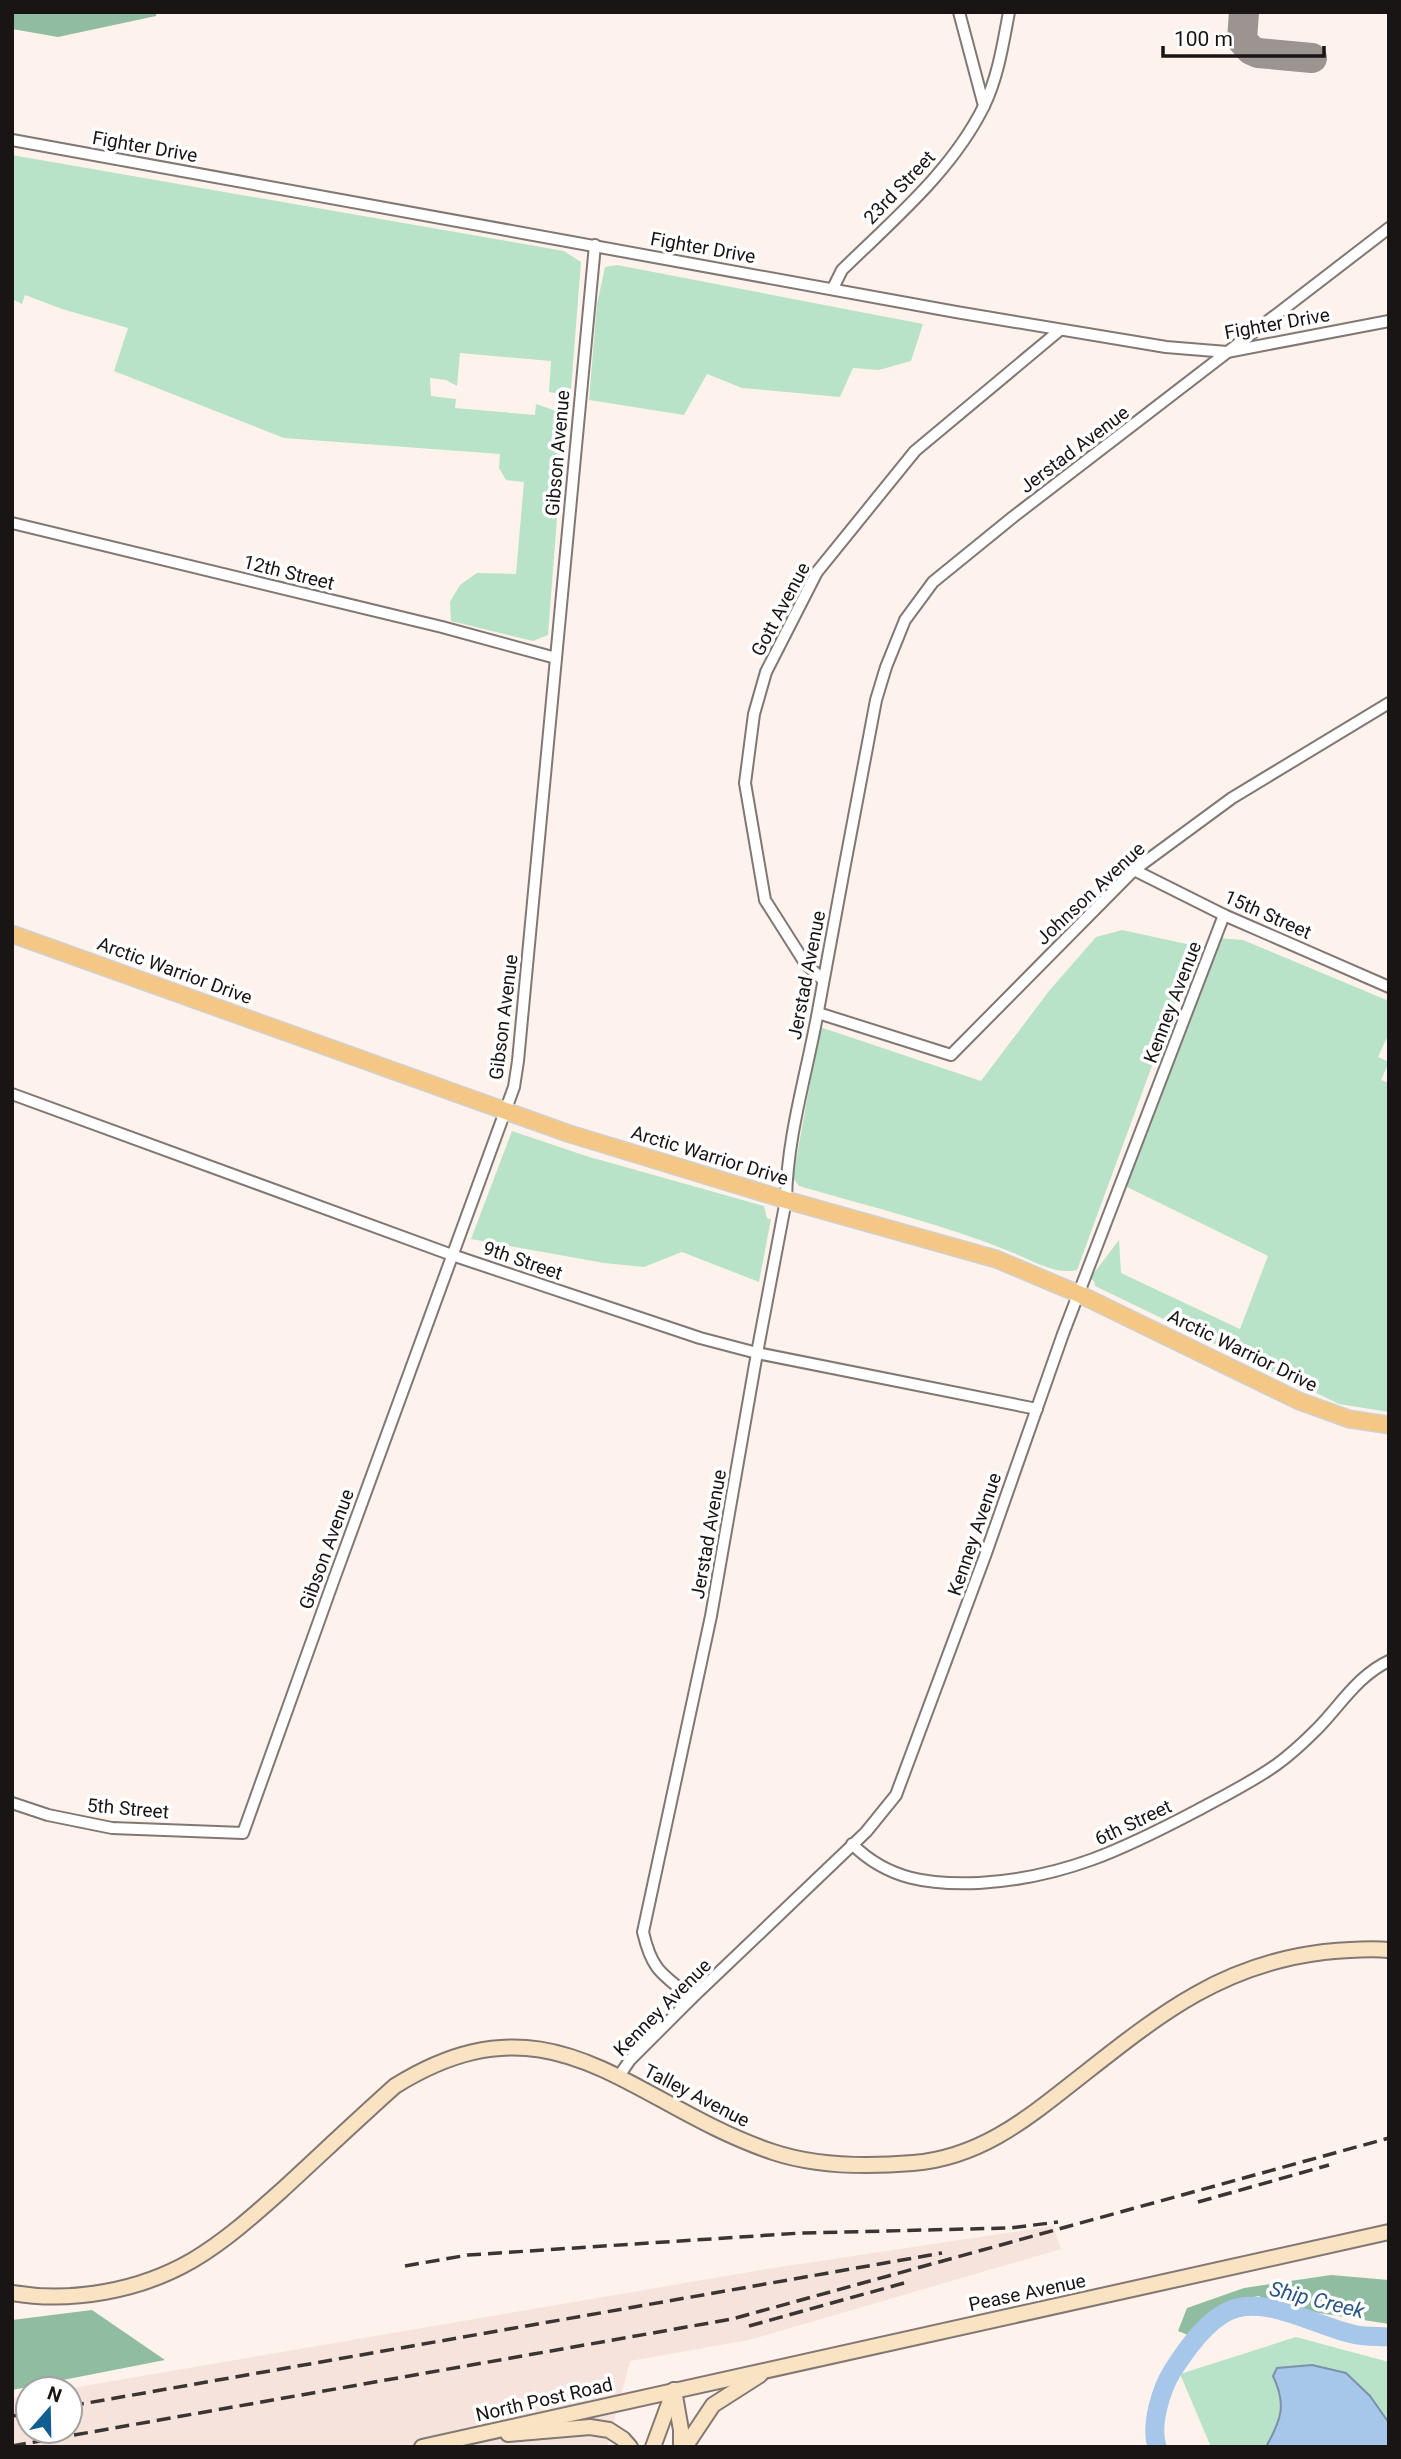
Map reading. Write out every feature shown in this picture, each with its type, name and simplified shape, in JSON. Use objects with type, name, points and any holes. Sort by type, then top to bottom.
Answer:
[{"type":"main road","name":"Arctic Warrior Drive","points":[[12,934],[567,1133],[786,1200],[996,1259],[1079,1294],[1299,1401],[1349,1419],[1389,1425]]},
{"type":"street","points":[[959,12],[984,106]]},
{"type":"street","name":"23rd Street","points":[[834,288],[842,270],[961,146],[984,106],[1000,59],[1009,12]]},
{"type":"street","name":"Fighter Drive","points":[[12,140],[1166,347],[1227,352],[1389,321]]},
{"type":"street","name":"Jerstad Avenue","points":[[692,1998],[658,1971],[648,1954],[643,1932],[708,1629],[786,1200],[786,1175],[804,1075],[876,700],[886,667],[905,620],[933,582],[1013,517],[1389,228]]},
{"type":"street","name":"Gibson Avenue","points":[[243,1833],[514,1087],[595,245]]},
{"type":"street","name":"Gott Avenue","points":[[823,980],[805,963],[765,900],[745,783],[754,714],[766,672],[817,572],[915,451],[1060,330]]},
{"type":"street","name":"12th Street","points":[[12,523],[442,627],[556,658]]},
{"type":"street","name":"Johnson Avenue","points":[[818,1013],[951,1055],[1134,870],[1232,798],[1389,703]]},
{"type":"street","name":"15th Street","points":[[1134,870],[1224,915],[1389,987]]},
{"type":"street","name":"Kenney Avenue","points":[[619,2076],[630,2060],[692,1998],[874,1824],[896,1795],[1079,1294],[1224,915]]},
{"type":"street","name":"9th Street","points":[[12,1094],[452,1255],[658,1325],[757,1353],[1037,1409]]},
{"type":"street","name":"6th Street","points":[[852,1844],[883,1869],[939,1883],[1017,1880],[1092,1860],[1174,1823],[1276,1765],[1315,1730],[1368,1674],[1389,1661]]},
{"type":"street","name":"5th Street","points":[[12,1803],[48,1815],[112,1828],[243,1833]]},
{"type":"street","name":"Talley Avenue","points":[[12,2293],[47,2297],[120,2289],[146,2281],[192,2260],[240,2228],[395,2086],[421,2070],[465,2052],[513,2046],[558,2052],[619,2076],[740,2140],[776,2153],[848,2165],[919,2163],[954,2156],[991,2141],[1025,2120],[1146,2025],[1208,1986],[1282,1959],[1346,1950],[1389,1950]]},
{"type":"street","name":"Pease Avenue","points":[[674,2390],[1389,2232]]},
{"type":"street","points":[[683,2447],[713,2405],[766,2370]]},
{"type":"street","points":[[674,2390],[683,2447]]},
{"type":"street","points":[[653,2447],[674,2390]]},
{"type":"street","name":"North Post Road","points":[[422,2447],[674,2390]]},
{"type":"street","points":[[475,2435],[537,2433],[590,2427],[609,2430],[623,2438],[630,2447]]},
{"type":"shaded area","points":[[1053,2226],[1061,2249],[749,2340],[630,2361],[607,2447],[12,2447],[12,2398],[14,2445],[84,2445],[84,2386],[767,2269]]},
{"type":"green space","points":[[12,12],[157,12],[156,16],[58,37],[12,29]]},
{"type":"green space","points":[[12,155],[564,251],[581,262],[571,389],[561,394],[549,392],[551,361],[460,353],[457,386],[446,380],[430,378],[431,396],[456,399],[455,408],[535,415],[536,404],[565,414],[548,635],[533,641],[451,621],[450,602],[460,585],[477,573],[516,574],[524,482],[506,480],[499,468],[500,454],[284,438],[114,371],[128,328],[25,295],[22,304],[12,299]]},
{"type":"green space","points":[[617,265],[923,324],[911,361],[879,370],[853,368],[840,397],[742,388],[707,374],[684,415],[589,400],[597,304],[605,267]]},
{"type":"green space","points":[[1122,930],[1196,946],[1077,1270],[1054,1269],[963,1234],[799,1186],[793,1178],[820,1027],[981,1081],[1049,991],[1096,937]]},
{"type":"green space","points":[[1219,938],[1243,940],[1389,1001],[1389,1033],[1378,1057],[1389,1062],[1381,1080],[1389,1083],[1389,1412],[1339,1404],[1095,1286],[1090,1278],[1119,1240],[1121,1273],[1240,1329],[1268,1256],[1125,1186]]},
{"type":"green space","points":[[512,1131],[586,1156],[764,1206],[767,1218],[771,1219],[759,1282],[682,1252],[644,1267],[604,1263],[471,1239]]},
{"type":"green space","points":[[1331,2275],[1389,2280],[1389,2324],[1269,2305],[1259,2296],[1238,2300],[1208,2314],[1188,2335],[1178,2331],[1187,2308],[1244,2288]]},
{"type":"green space","points":[[92,2310],[165,2360],[84,2376],[14,2375],[12,2390],[12,2320]]},
{"type":"green space","points":[[1296,2337],[1389,2362],[1389,2447],[1211,2447],[1180,2374]]},
{"type":"water","points":[[1312,2365],[1346,2373],[1370,2396],[1389,2423],[1389,2447],[1266,2447],[1280,2412],[1280,2396],[1273,2376],[1277,2368]]},
{"type":"waterway","name":"Ship Creek","points":[[1157,2447],[1156,2418],[1169,2378],[1200,2333],[1227,2312],[1252,2306],[1267,2307],[1357,2335],[1389,2337]]},
{"type":"taxiway","points":[[1244,12],[1242,40],[1251,50],[1312,58]]},
{"type":"railway","points":[[12,2446],[732,2319],[1389,2138]]},
{"type":"railway","points":[[1198,2202],[1329,2165]]},
{"type":"railway","points":[[405,2266],[468,2255],[801,2233],[1010,2228],[1058,2222]]},
{"type":"railway","points":[[84,2404],[942,2253]]},
{"type":"railway","points":[[749,2326],[904,2283]]}]
